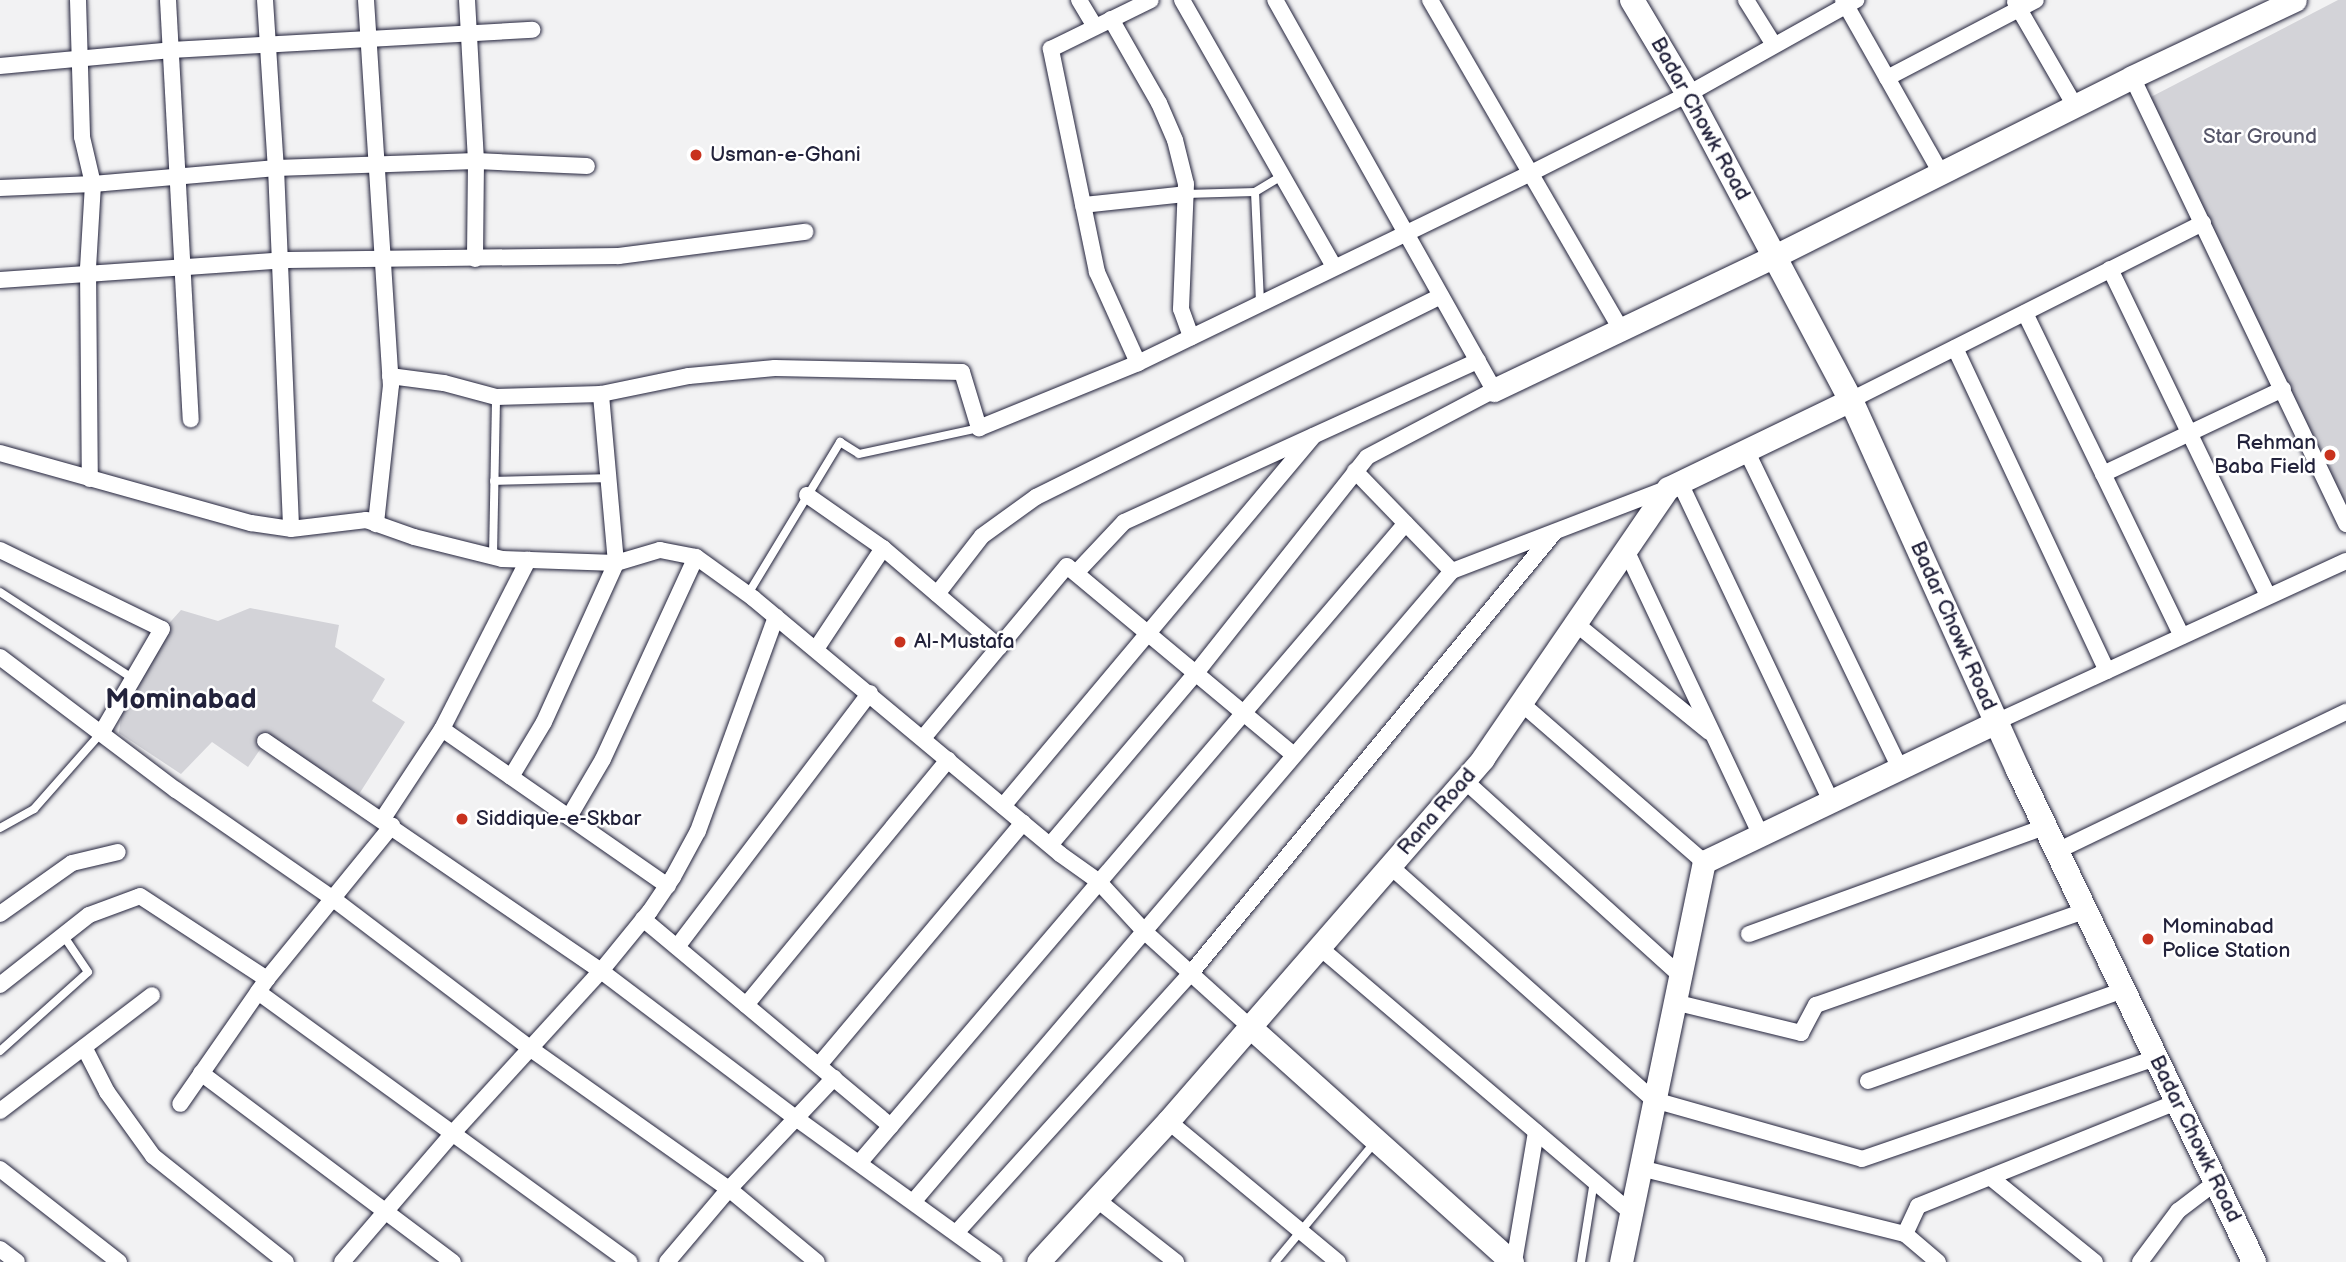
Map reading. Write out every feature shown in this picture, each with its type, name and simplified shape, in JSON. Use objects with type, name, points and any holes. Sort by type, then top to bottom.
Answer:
[{"type":"main road","name":"Badar Chowk Road","points":[[1632,0],[1688,93],[1852,400],[1996,722],[2254,1262]]},
{"type":"street","points":[[78,0],[82,58],[82,137],[93,184],[89,273],[90,478]]},
{"type":"street","points":[[168,0],[191,419]]},
{"type":"street","points":[[265,0],[276,168],[291,529]]},
{"type":"street","points":[[366,0],[390,376],[376,524]]},
{"type":"street","points":[[467,0],[476,162],[475,259]]},
{"type":"street","points":[[1079,0],[1095,27]]},
{"type":"street","points":[[1139,363],[1097,272],[1051,49],[1151,0]]},
{"type":"street","points":[[1182,0],[1334,267]]},
{"type":"street","points":[[1275,0],[1494,390]]},
{"type":"street","points":[[1430,0],[1621,330]]},
{"type":"street","points":[[1746,0],[1774,46]]},
{"type":"street","points":[[1887,78],[2016,4],[2036,0]]},
{"type":"street","points":[[1049,845],[1196,673],[1367,457],[1494,390],[1775,256],[2132,77],[2295,0]]},
{"type":"street","points":[[390,376],[444,383],[496,397],[601,394],[690,376],[775,368],[962,372],[979,428],[1139,363],[1531,173],[1688,93],[1848,2],[1941,173]]},
{"type":"street","points":[[2016,4],[2075,106]]},
{"type":"street","points":[[1111,19],[1159,103],[1175,140],[1186,194],[1181,309],[1191,337]]},
{"type":"street","points":[[0,66],[172,50],[532,30]]},
{"type":"street","points":[[2132,77],[2346,524]]},
{"type":"street","points":[[0,188],[93,184],[276,168],[476,162],[587,166]]},
{"type":"street","points":[[1083,205],[1186,194]]},
{"type":"street","points":[[914,1202],[1452,571],[1674,485],[1852,400],[2203,223]]},
{"type":"street","points":[[0,280],[280,260],[619,256],[805,232]]},
{"type":"street","points":[[2110,269],[2268,596]]},
{"type":"street","points":[[937,594],[982,536],[1036,497],[1441,296]]},
{"type":"street","points":[[2025,313],[2182,636]]},
{"type":"street","points":[[1955,348],[2107,671]]},
{"type":"street","points":[[1076,573],[1124,522],[1478,361]]},
{"type":"street","points":[[2103,474],[2283,389]]},
{"type":"street","points":[[511,777],[544,722],[617,564],[601,394]]},
{"type":"street","points":[[1003,806],[1313,436]]},
{"type":"street","points":[[1746,450],[1900,768]]},
{"type":"street","points":[[0,453],[251,523],[291,529],[366,520],[493,556],[528,560],[617,564],[660,550],[696,557],[748,594],[1049,845],[1098,881],[1145,932],[1513,1262]]},
{"type":"street","points":[[1355,471],[1452,571]]},
{"type":"street","points":[[1674,485],[1831,801]]},
{"type":"street","name":"Rana Road","points":[[1038,1262],[1168,1121],[1464,780],[1674,485]]},
{"type":"street","points":[[807,495],[883,548],[999,647]]},
{"type":"street","points":[[860,1162],[1242,711],[1406,523]]},
{"type":"street","points":[[956,1233],[1191,973],[1555,532]]},
{"type":"street","points":[[816,649],[883,548]]},
{"type":"street","points":[[0,550],[162,629],[102,732]]},
{"type":"street","points":[[1626,550],[1761,835]]},
{"type":"street","points":[[569,817],[603,759],[696,557]]},
{"type":"street","points":[[180,1104],[262,986],[387,823],[442,729],[528,560]]},
{"type":"street","points":[[1704,862],[1996,722],[2346,561]]},
{"type":"street","points":[[923,738],[1067,566],[1294,755]]},
{"type":"street","points":[[342,1262],[452,1134],[601,971],[667,886],[698,831],[776,617]]},
{"type":"street","points":[[1576,623],[1714,736]]},
{"type":"street","points":[[0,657],[176,790],[332,898],[531,1049],[729,1189],[817,1262]]},
{"type":"street","points":[[677,947],[870,693]]},
{"type":"street","points":[[1521,703],[1704,862]]},
{"type":"street","points":[[2057,851],[2346,712]]},
{"type":"street","points":[[442,729],[667,886]]},
{"type":"street","points":[[265,741],[601,971],[797,1119],[995,1262]]},
{"type":"street","points":[[746,1005],[948,760]]},
{"type":"street","points":[[1464,780],[1680,975]]},
{"type":"street","points":[[819,1065],[1023,823]]},
{"type":"street","points":[[1749,934],[2045,827]]},
{"type":"street","points":[[0,914],[72,863],[118,852]]},
{"type":"street","points":[[1621,1262],[1704,862]]},
{"type":"street","points":[[1390,866],[1654,1100],[1863,1159],[2156,1058]]},
{"type":"street","points":[[0,985],[89,915],[140,895],[452,1134],[629,1262]]},
{"type":"street","points":[[1674,1002],[1801,1033],[1816,1005],[2085,911]]},
{"type":"street","points":[[643,919],[891,1126]]},
{"type":"street","points":[[1319,947],[1631,1213]]},
{"type":"street","points":[[1868,1081],[2123,990]]},
{"type":"street","points":[[0,1111],[152,995]]},
{"type":"street","points":[[84,1047],[107,1093],[153,1156],[286,1262]]},
{"type":"street","points":[[201,1073],[453,1262]]},
{"type":"street","points":[[667,1262],[729,1189],[834,1078]]},
{"type":"street","points":[[1905,1234],[1918,1206],[2177,1102]]},
{"type":"street","points":[[1168,1121],[1338,1262]]},
{"type":"street","points":[[1513,1262],[1536,1132]]},
{"type":"street","points":[[1640,1168],[1905,1234],[1938,1262]]},
{"type":"street","points":[[0,1169],[119,1262]]},
{"type":"street","points":[[1990,1177],[2095,1262]]},
{"type":"street","points":[[2140,1262],[2178,1211],[2216,1182]]},
{"type":"street","points":[[1096,1199],[1176,1262]]},
{"type":"street","points":[[0,1249],[17,1262]]},
{"type":"lane","points":[[1186,194],[1255,192],[1282,176]]},
{"type":"lane","points":[[1255,192],[1260,303]]},
{"type":"lane","points":[[493,556],[496,397]]},
{"type":"lane","points":[[748,594],[840,442],[859,454],[979,428]]},
{"type":"lane","points":[[494,481],[608,478]]},
{"type":"lane","points":[[0,592],[132,678]]},
{"type":"lane","points":[[0,828],[34,809],[102,732]]},
{"type":"lane","points":[[0,1051],[88,972],[63,935]]},
{"type":"lane","points":[[1275,1262],[1376,1140]]},
{"type":"lane","points":[[1581,1262],[1594,1181]]},
{"type":"green space","name":"Star Ground","points":[[2338,0],[2346,0],[2346,524],[2147,99]]},
{"type":"green space","points":[[250,608],[339,625],[335,647],[385,679],[372,701],[405,722],[354,802],[266,741],[248,767],[212,742],[181,774],[119,733],[122,710],[163,630],[181,610],[218,621]]},
{"type":"place","name":"Usman-e-Ghani","points":[[696,155]]},
{"type":"place","name":"Rehman Baba Field","points":[[2330,455]]},
{"type":"place","name":"Al-Mustafa","points":[[900,642]]},
{"type":"place","name":"Siddique-e-Skbar","points":[[462,819]]},
{"type":"place","name":"Mominabad Police Station","points":[[2148,939]]},
{"type":"district","name":"Mominabad","points":[[181,700]]}]
